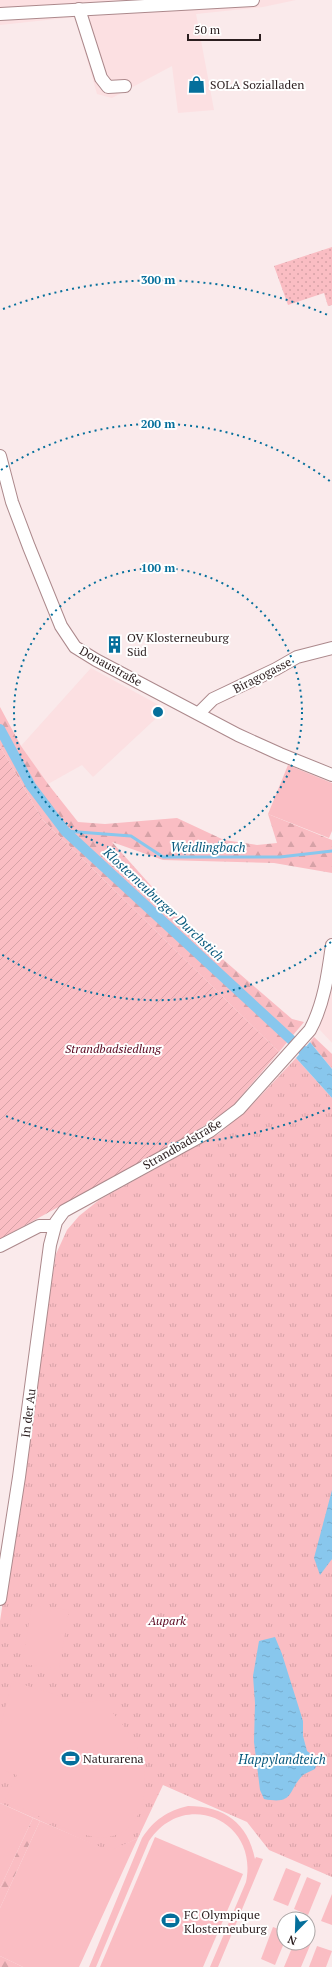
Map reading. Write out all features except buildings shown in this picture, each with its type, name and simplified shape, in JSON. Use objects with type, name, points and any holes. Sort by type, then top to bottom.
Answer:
[{"type":"street","points":[[0,14],[181,2],[252,0]]},
{"type":"street","points":[[79,9],[101,78],[108,87],[125,86]]},
{"type":"street","name":"Donaustraße","points":[[0,456],[12,502],[24,534],[66,634],[81,651],[158,692],[201,710],[252,741],[332,774]]},
{"type":"street","name":"Biragogasse","points":[[201,710],[213,698],[276,669],[297,657],[332,648]]},
{"type":"street","name":"Strandbadstraße","points":[[54,1226],[64,1211],[210,1131],[239,1109],[310,1030],[318,1012],[330,973],[332,945]]},
{"type":"street","points":[[0,1246],[39,1226],[54,1226]]},
{"type":"street","name":"In der Au","points":[[0,1599],[20,1477],[47,1265],[54,1226]]},
{"type":"shaded area","points":[[0,0],[296,0],[263,7],[196,14],[214,110],[178,113],[172,66],[112,98],[97,94],[75,17],[0,25]]},
{"type":"shaded area","points":[[91,668],[166,709],[93,777],[82,765],[48,784],[21,746]]},
{"type":"shaded area","points":[[332,981],[332,1043],[319,1029],[328,1003]]},
{"type":"green space","points":[[332,247],[332,305],[328,306],[324,293],[288,305],[274,266]]},
{"type":"green space","points":[[0,707],[21,746],[78,822],[105,824],[177,818],[224,840],[257,845],[277,843],[268,814],[332,840],[332,873],[274,863],[163,860],[112,842],[196,936],[292,1019],[304,1022],[279,1052],[42,819],[0,746]]},
{"type":"green space","name":"Strandbadsiedlung","points":[[0,746],[42,819],[279,1052],[231,1108],[190,1135],[0,1239]]},
{"type":"green space","points":[[288,765],[332,783],[332,831],[329,838],[268,814]]},
{"type":"green space","points":[[314,1037],[332,1054],[332,1069],[310,1042]]},
{"type":"green space","name":"Aupark","points":[[296,1058],[332,1098],[332,1877],[269,1850],[247,1822],[163,1785],[138,1838],[110,1852],[0,1803],[0,1621],[56,1254],[67,1230],[79,1216],[99,1200],[220,1133],[250,1107]]},
{"type":"green space","points":[[32,1605],[69,1610],[59,1669],[22,1664]]},
{"type":"green space","name":"Naturarena","points":[[12,1681],[81,1703],[102,1700],[126,1729],[137,1747],[145,1776],[141,1807],[135,1820],[125,1830],[113,1836],[96,1837],[86,1835],[50,1822],[5,1800],[17,1775],[0,1769],[0,1728]]},
{"type":"green space","points":[[0,1803],[33,1818],[0,1888]]},
{"type":"green space","points":[[188,1806],[213,1809],[232,1819],[240,1826],[247,1836],[252,1846],[255,1859],[256,1857],[263,1859],[218,1967],[210,1967],[246,1882],[247,1860],[241,1842],[230,1828],[216,1818],[198,1814],[181,1816],[164,1825],[149,1841],[96,1967],[89,1967],[142,1838],[156,1821],[167,1814]]},
{"type":"green space","points":[[33,1818],[40,1821],[0,1908],[0,1888]]},
{"type":"green space","points":[[40,1821],[110,1851],[138,1838],[79,1967],[23,1967],[0,1956],[0,1908]]},
{"type":"green space","name":"FC Olympique Klosterneuburg","points":[[155,1837],[243,1874],[203,1967],[100,1967]]},
{"type":"green space","points":[[286,1868],[301,1874],[288,1906],[273,1900]]},
{"type":"green space","points":[[307,1877],[321,1883],[310,1911],[299,1911],[294,1909]]},
{"type":"green space","points":[[332,1894],[332,1925],[321,1921]]},
{"type":"green space","points":[[273,1927],[276,1928],[276,1951],[281,1951],[275,1965],[261,1959]]},
{"type":"green space","points":[[317,1946],[332,1951],[326,1967],[309,1967]]},
{"type":"green space","points":[[291,1951],[308,1951],[301,1967],[284,1967]]},
{"type":"green space","points":[[0,1956],[23,1967],[0,1967]]},
{"type":"water","points":[[310,1042],[332,1069],[332,1098],[296,1058]]},
{"type":"water","points":[[332,1490],[332,1559],[320,1575],[314,1558]]},
{"type":"water","name":"Happylandteich","points":[[275,1637],[282,1654],[303,1721],[303,1736],[307,1751],[318,1759],[315,1769],[303,1775],[289,1795],[281,1800],[264,1799],[260,1790],[254,1742],[255,1703],[253,1676],[259,1641]]},
{"type":"waterway","name":"Klosterneuburger Durchstich","points":[[0,729],[31,786],[65,831],[312,1059]]},
{"type":"waterway","name":"Weidlingbach","points":[[65,831],[131,836],[163,857],[280,857],[332,851]]},
{"type":"place","name":"SOLA Sozialladen","points":[[197,84]]},
{"type":"place","name":"OV Klosterneuburg Süd","points":[[114,644]]},
{"type":"place","name":"Naturarena","points":[[70,1758]]},
{"type":"place","name":"FC Olympique Klosterneuburg","points":[[171,1921]]}]
